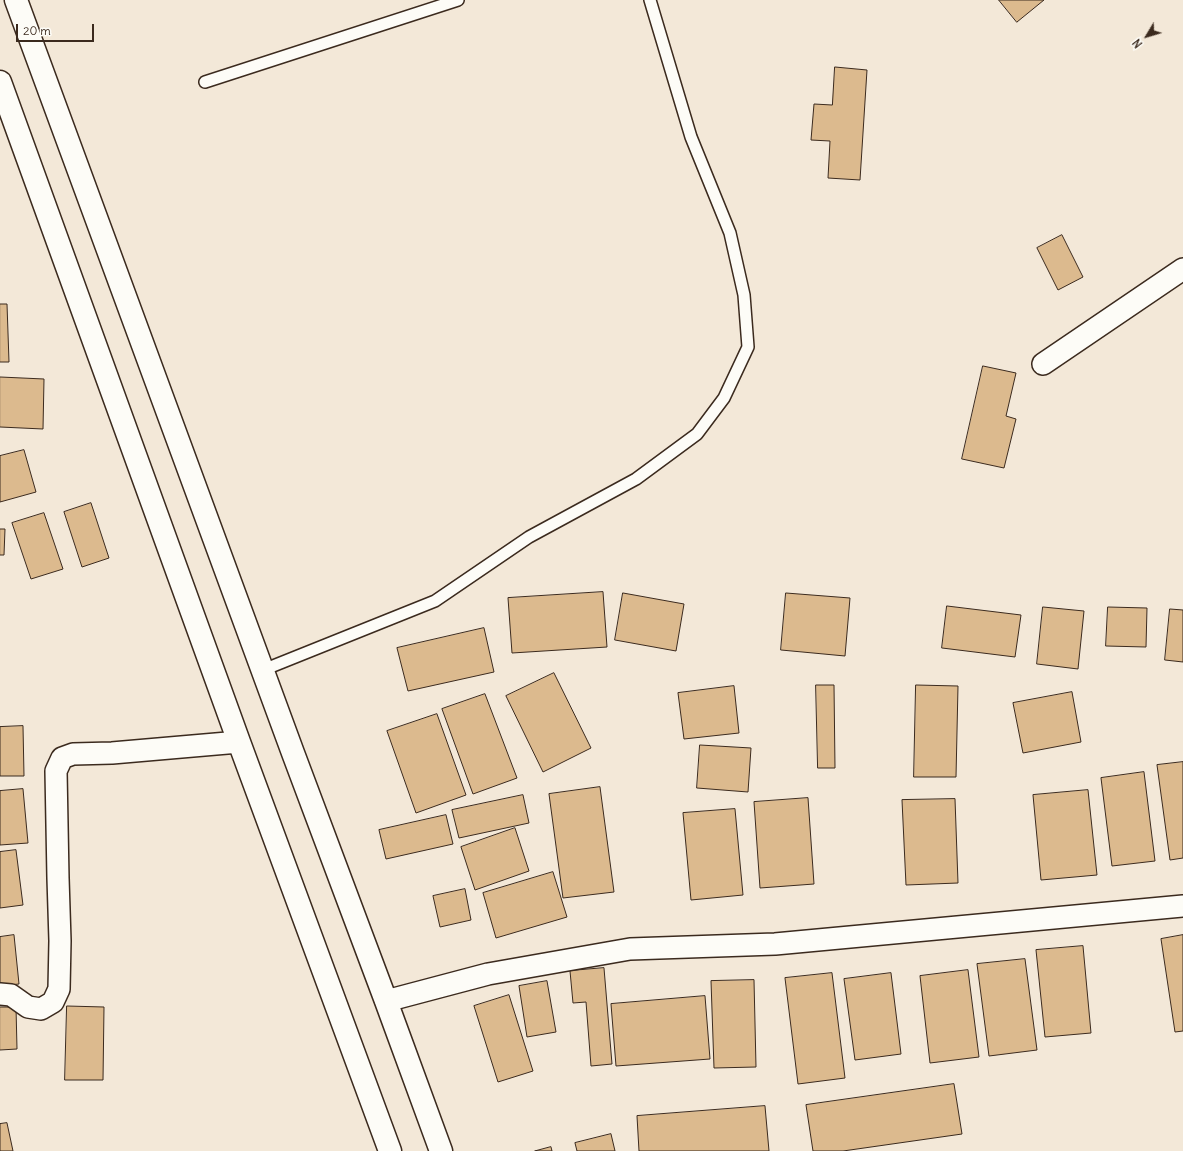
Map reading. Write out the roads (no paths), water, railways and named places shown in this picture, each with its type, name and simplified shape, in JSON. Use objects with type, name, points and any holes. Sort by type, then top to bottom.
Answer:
[{"type":"main road","points":[[16,0],[441,1151]]},
{"type":"main road","points":[[0,82],[239,742],[390,1151]]},
{"type":"street","points":[[1043,364],[1183,269]]},
{"type":"street","points":[[0,994],[11,995],[28,1007],[41,1009],[53,1002],[59,990],[60,941],[56,771],[62,758],[73,754],[112,753],[239,742]]},
{"type":"street","points":[[386,1001],[488,974],[630,949],[775,944],[1183,906]]},
{"type":"lane","points":[[205,82],[445,2],[458,0]]},
{"type":"lane","points":[[263,670],[435,601],[529,537],[636,479],[697,434],[724,398],[748,347],[744,295],[730,234],[691,137],[650,0]]}]
